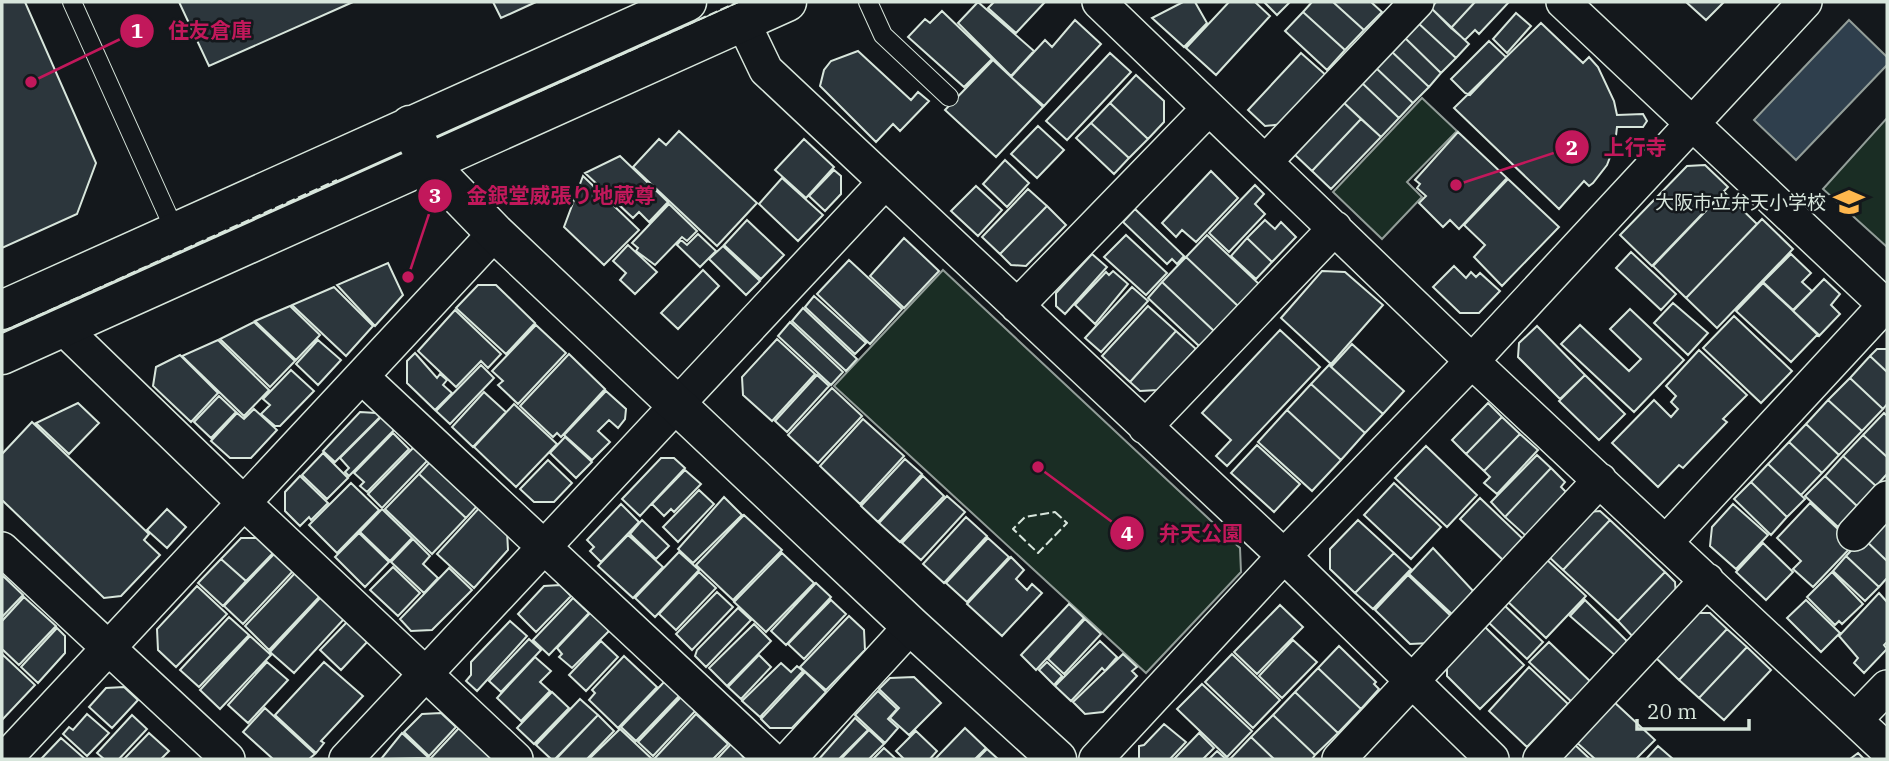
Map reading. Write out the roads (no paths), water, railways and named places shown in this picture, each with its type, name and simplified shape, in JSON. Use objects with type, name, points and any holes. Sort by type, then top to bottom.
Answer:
[{"type":"street","points":[[2,310],[687,2]]},
{"type":"street","points":[[2,355],[788,2]]},
{"type":"street","points":[[1099,2],[1473,360],[1887,750]]},
{"type":"street","points":[[1265,162],[1417,2]]},
{"type":"street","points":[[1563,2],[1886,306],[1666,542]]},
{"type":"street","points":[[1096,759],[1284,556],[1473,360],[1805,2]]},
{"type":"street","points":[[743,22],[766,71],[1284,556],[1492,759]]},
{"type":"street","points":[[1017,306],[1209,108]]},
{"type":"street","points":[[410,125],[428,164],[495,233],[911,626],[1057,759]]},
{"type":"street","points":[[346,759],[886,182]]},
{"type":"street","points":[[1144,427],[1335,229]]},
{"type":"street","points":[[5,759],[495,233]]},
{"type":"street","points":[[63,328],[244,504],[516,759]]},
{"type":"street","points":[[362,377],[771,759]]},
{"type":"street","points":[[1339,759],[1600,480]]},
{"type":"street","points":[[1854,534],[1887,498]]},
{"type":"street","points":[[2,550],[228,759]]},
{"type":"street","points":[[1540,759],[1707,580]]},
{"type":"street","points":[[789,759],[911,626]]},
{"type":"street","points":[[1855,720],[1887,687]]},
{"type":"lane","points":[[72,2],[175,231]]},
{"type":"lane","points":[[868,2],[883,34],[949,97]]},
{"type":"water","points":[[1849,20],[1887,57],[1887,65],[1796,160],[1754,120]]},
{"type":"place","name":"住友倉庫","points":[[31,82]]},
{"type":"place","name":"上行寺","points":[[1456,185]]},
{"type":"place","name":"大阪市立弁天小学校","points":[[1849,202]]},
{"type":"place","name":"金銀堂威張り地蔵尊","points":[[408,277]]},
{"type":"place","name":"弁天公園","points":[[1038,467]]}]
